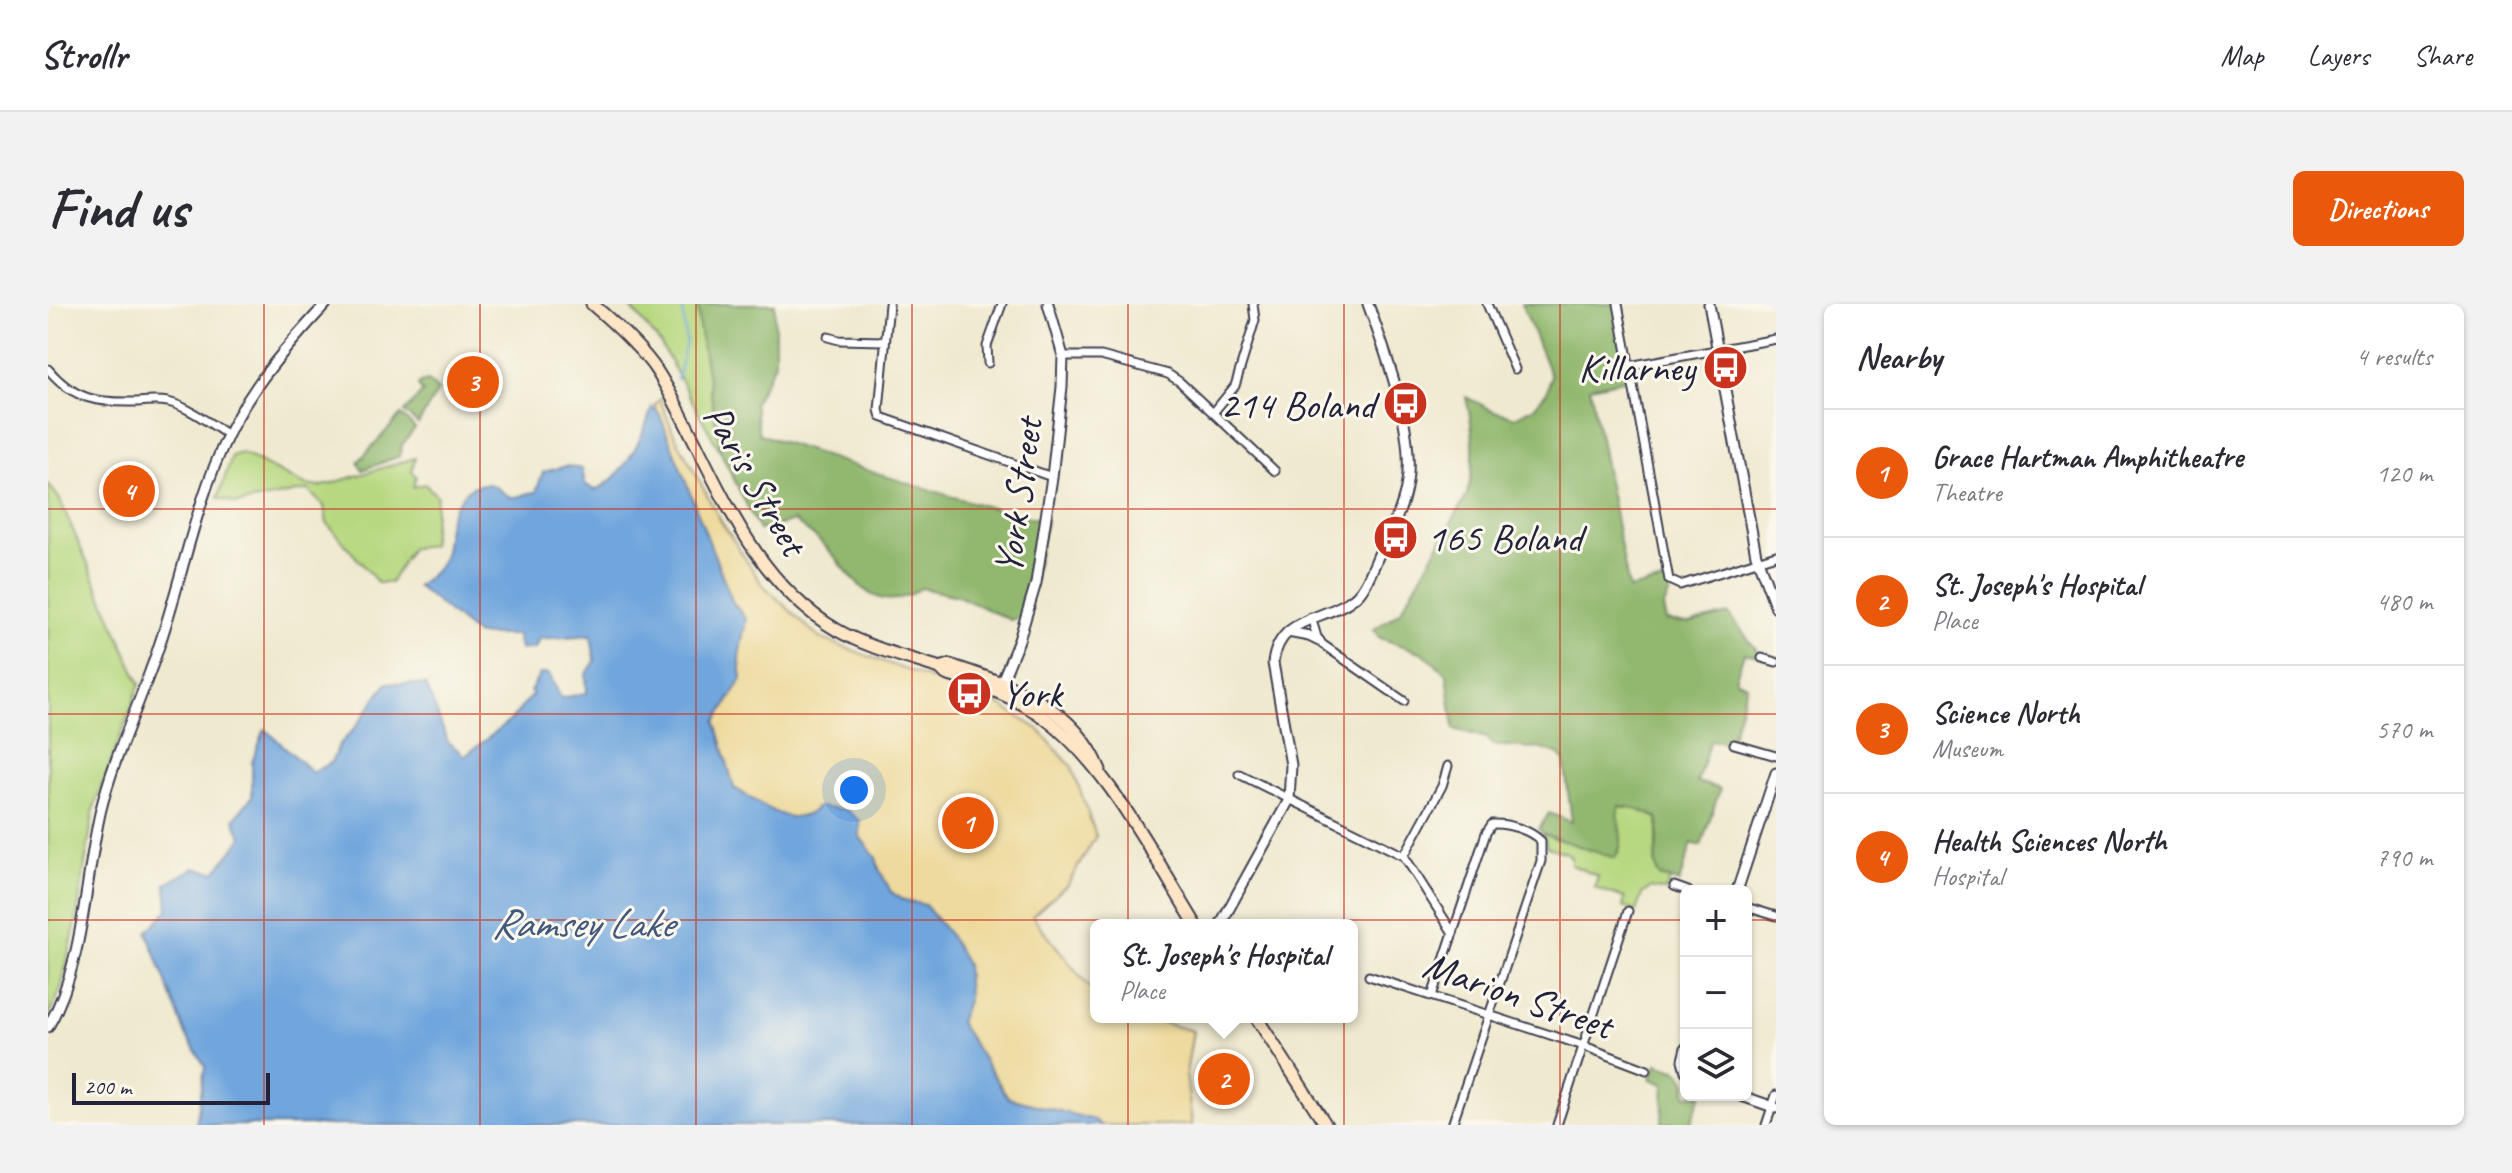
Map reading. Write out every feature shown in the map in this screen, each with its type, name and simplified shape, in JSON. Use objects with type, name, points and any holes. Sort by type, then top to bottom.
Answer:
[{"type":"main road","name":"Paris Street","points":[[592,304],[614,322],[653,364],[737,523],[772,576],[792,597],[838,630],[940,668],[950,665],[1039,700],[1072,726],[1088,744],[1103,778],[1192,919]]},
{"type":"main road","points":[[1260,1023],[1326,1125]]},
{"type":"street","points":[[48,1027],[61,999],[74,956],[105,794],[161,642],[200,505],[228,435],[269,369],[326,304]]},
{"type":"street","points":[[889,304],[879,410],[881,417],[1052,477]]},
{"type":"street","points":[[988,363],[987,346],[1002,304]]},
{"type":"street","name":"York Street","points":[[1000,687],[1019,640],[1036,583],[1052,477],[1063,356],[1048,304]]},
{"type":"street","points":[[1213,413],[1235,386],[1255,320],[1253,304]]},
{"type":"street","points":[[1223,919],[1289,800],[1291,765],[1273,663],[1275,648],[1288,632],[1311,617],[1357,596],[1392,530],[1406,488],[1409,456],[1407,433],[1368,304]]},
{"type":"street","points":[[1487,304],[1515,369]]},
{"type":"street","points":[[1618,304],[1667,577],[1672,583],[1686,583],[1776,555]]},
{"type":"street","points":[[1709,304],[1758,560],[1776,608]]},
{"type":"street","points":[[828,337],[884,341]]},
{"type":"street","points":[[1629,366],[1776,339]]},
{"type":"street","points":[[1063,356],[1101,356],[1168,374],[1275,471]]},
{"type":"street","points":[[48,369],[79,396],[112,401],[167,402],[186,409],[228,435]]},
{"type":"street","points":[[1311,617],[1319,641]]},
{"type":"street","points":[[1288,632],[1319,641],[1404,701]]},
{"type":"street","points":[[1762,658],[1776,662]]},
{"type":"street","points":[[1734,744],[1776,756]]},
{"type":"street","points":[[1404,856],[1442,786],[1448,766]]},
{"type":"street","points":[[1739,885],[1776,773]]},
{"type":"street","points":[[1239,774],[1404,856],[1453,933]]},
{"type":"street","points":[[1432,996],[1486,833],[1492,824],[1500,824],[1536,836],[1541,841],[1541,861],[1452,1125]]},
{"type":"street","points":[[1674,886],[1680,888]]},
{"type":"street","points":[[1752,909],[1776,916]]},
{"type":"street","points":[[1557,1125],[1628,911]]},
{"type":"street","name":"Marion Street","points":[[1369,976],[1584,1046],[1647,1070]]},
{"type":"street","points":[[1766,1125],[1776,1095]]},
{"type":"street","points":[[1752,1099],[1774,1107]]},
{"type":"green space","points":[[628,304],[698,304],[721,453],[660,343]]},
{"type":"green space","points":[[698,304],[775,304],[775,363],[754,403],[759,434],[937,492],[1046,521],[1026,616],[1010,620],[958,596],[921,588],[890,600],[877,597],[855,581],[824,545],[794,521],[759,530],[721,453]]},
{"type":"green space","points":[[1522,304],[1618,304],[1632,378],[1590,387],[1629,589],[1669,580],[1674,583],[1663,608],[1666,621],[1688,624],[1729,614],[1762,657],[1744,653],[1735,680],[1747,685],[1730,743],[1710,740],[1697,782],[1720,789],[1701,846],[1692,843],[1679,883],[1658,875],[1655,862],[1658,818],[1644,812],[1619,806],[1621,843],[1615,858],[1543,834],[1539,829],[1549,813],[1572,822],[1564,760],[1550,751],[1494,745],[1487,738],[1454,729],[1447,674],[1423,653],[1380,638],[1373,630],[1401,611],[1466,497],[1472,472],[1473,447],[1466,397],[1494,411],[1516,417],[1534,407],[1547,392],[1551,376]]},
{"type":"green space","points":[[428,381],[438,391],[418,424],[404,412],[423,392],[418,386],[420,383]]},
{"type":"green space","points":[[401,415],[415,428],[402,445],[400,456],[362,470],[358,462]]},
{"type":"green space","points":[[241,453],[305,485],[320,487],[415,458],[413,487],[425,484],[437,496],[431,545],[411,548],[390,583],[378,583],[327,523],[324,506],[308,490],[237,504],[218,498],[232,456]]},
{"type":"green space","points":[[48,484],[59,498],[140,684],[94,807],[76,922],[61,989],[48,1018]]},
{"type":"green space","points":[[1619,806],[1631,807],[1658,818],[1656,868],[1658,875],[1670,880],[1666,891],[1650,888],[1642,894],[1636,912],[1623,907],[1625,898],[1595,888],[1598,876],[1571,865],[1571,857],[1567,853],[1547,847],[1543,834],[1605,855]]},
{"type":"green space","points":[[1657,1064],[1679,1071],[1680,1101],[1699,1101],[1690,1125],[1662,1123],[1664,1084],[1651,1079]]},
{"type":"sand","points":[[660,399],[673,432],[722,523],[762,584],[819,638],[998,704],[1038,729],[1072,767],[1096,836],[1068,884],[1032,916],[1090,988],[1090,1023],[1163,1023],[1193,1031],[1186,1073],[1192,1125],[1101,1125],[1094,1120],[1009,1098],[959,1022],[968,999],[925,906],[903,900],[891,892],[876,858],[860,837],[846,810],[817,807],[808,815],[787,817],[734,788],[716,722],[742,679],[739,656],[746,619],[733,603],[655,405]]},
{"type":"water","name":"Ramsey Lake","points":[[652,407],[659,413],[733,603],[746,619],[739,656],[742,679],[716,722],[734,788],[787,816],[808,814],[817,807],[846,810],[860,821],[860,837],[876,858],[891,892],[903,900],[925,905],[948,933],[966,964],[968,999],[959,1022],[1008,1098],[1094,1120],[1101,1125],[196,1125],[205,1066],[186,1035],[147,932],[168,910],[166,884],[194,868],[215,872],[242,838],[234,819],[252,797],[252,762],[265,729],[312,772],[331,763],[339,745],[387,683],[426,685],[448,742],[465,756],[511,720],[533,694],[530,692],[540,674],[549,674],[561,698],[587,693],[586,675],[595,661],[591,635],[539,639],[535,648],[520,650],[517,635],[477,635],[417,586],[441,563],[451,513],[467,490],[485,484],[518,497],[536,492],[543,472],[566,466],[582,469],[585,484],[595,490],[624,466],[638,443]]},
{"type":"waterway","points":[[677,379],[686,342],[682,304]]},
{"type":"place","name":"Killarney","points":[[1726,367]]},
{"type":"place","name":"Science North","points":[[473,382]]},
{"type":"place","name":"214 Boland","points":[[1406,404]]},
{"type":"place","name":"Health Sciences North","points":[[129,491]]},
{"type":"place","name":"165 Boland","points":[[1396,537]]},
{"type":"place","name":"York","points":[[970,693]]},
{"type":"place","name":"Grace Hartman Amphitheatre","points":[[968,823]]},
{"type":"place","name":"St. Joseph's Hospital","points":[[1224,1079]]}]
